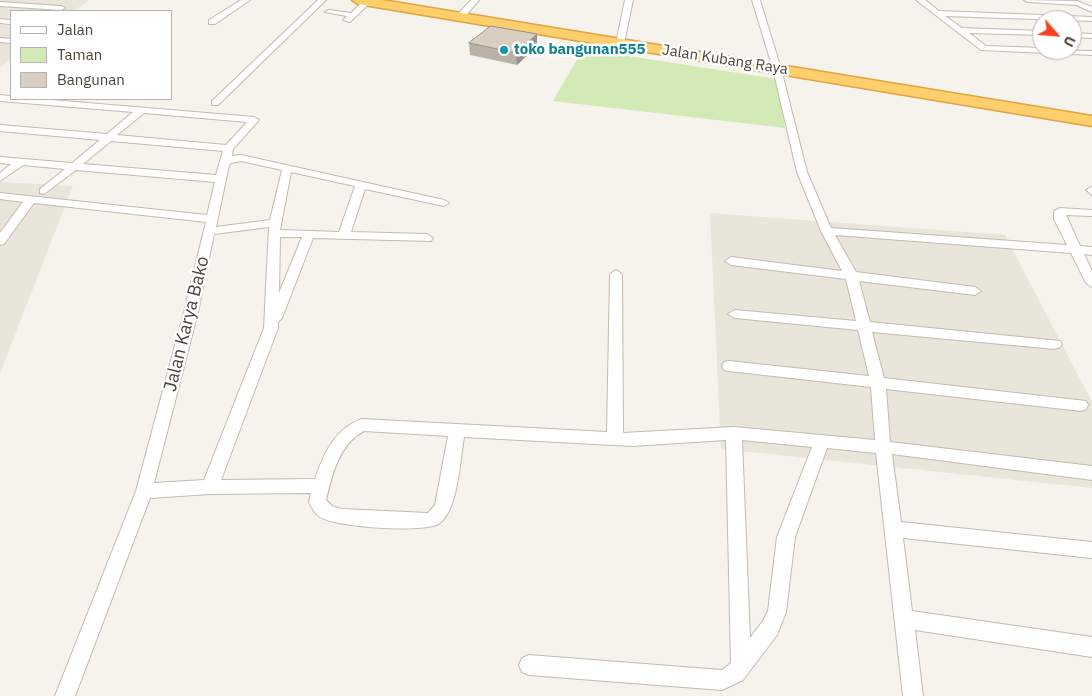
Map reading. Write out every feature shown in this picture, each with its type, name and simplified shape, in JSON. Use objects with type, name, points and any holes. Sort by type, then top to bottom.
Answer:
[{"type":"highway","name":"Jalan Kubang Raya","points":[[356,9],[460,17],[1092,121]]},
{"type":"street","points":[[212,22],[246,0]]},
{"type":"street","points":[[215,103],[322,0]]},
{"type":"street","points":[[460,17],[475,0]]},
{"type":"street","points":[[620,43],[629,0]]},
{"type":"street","points":[[756,0],[777,69],[802,172],[827,232],[852,277],[878,383],[883,446],[913,696]]},
{"type":"street","points":[[920,0],[984,48],[1092,54]]},
{"type":"street","points":[[1028,0],[1077,3],[1092,10]]},
{"type":"street","points":[[0,4],[61,8]]},
{"type":"street","points":[[328,12],[356,9]]},
{"type":"street","points":[[937,14],[1092,19]]},
{"type":"street","points":[[1029,17],[1032,20]]},
{"type":"street","points":[[958,30],[1032,34]]},
{"type":"street","points":[[24,100],[254,120],[228,154]]},
{"type":"street","points":[[44,191],[142,110]]},
{"type":"street","points":[[0,128],[110,137],[228,154],[360,186],[444,203]]},
{"type":"street","name":"Jalan Karya Bako","points":[[65,696],[144,490],[191,312],[228,154]]},
{"type":"street","points":[[0,160],[221,180]]},
{"type":"street","points":[[0,178],[20,162]]},
{"type":"street","points":[[271,328],[274,228],[288,169]]},
{"type":"street","points":[[344,235],[360,186]]},
{"type":"street","points":[[0,196],[30,198],[211,225],[274,228],[309,234],[428,238]]},
{"type":"street","points":[[0,241],[30,198]]},
{"type":"street","points":[[1092,213],[1060,211],[1060,219],[1092,283]]},
{"type":"street","points":[[827,232],[1092,251]]},
{"type":"street","points":[[210,487],[309,234]]},
{"type":"street","points":[[731,261],[974,291]]},
{"type":"street","points":[[615,439],[616,274]]},
{"type":"street","points":[[735,314],[1055,344]]},
{"type":"street","points":[[729,366],[1082,405]]},
{"type":"street","points":[[457,430],[443,508],[433,518],[424,522],[342,517],[326,512],[317,502],[321,486],[340,442],[349,430],[362,425],[457,430],[615,439],[734,433],[883,446],[1092,472]]},
{"type":"street","points":[[734,433],[740,664]]},
{"type":"street","points":[[529,665],[722,680],[734,677],[740,664],[770,628],[777,612],[786,537],[822,441]]},
{"type":"street","points":[[144,490],[210,487],[321,486]]},
{"type":"street","points":[[893,530],[1092,550]]},
{"type":"street","points":[[904,619],[1092,648]]},
{"type":"shaded area","points":[[0,0],[89,0],[75,10],[10,10],[10,60],[0,68]]},
{"type":"shaded area","points":[[0,182],[73,186],[0,373]]},
{"type":"shaded area","points":[[710,213],[1005,235],[1092,402],[1092,488],[721,449]]},
{"type":"green space","points":[[583,49],[777,79],[785,128],[553,101]]},
{"type":"building","points":[[491,26],[537,34],[516,53],[469,43]]},
{"type":"place","name":"toko bangunan555","points":[[504,50]]}]
